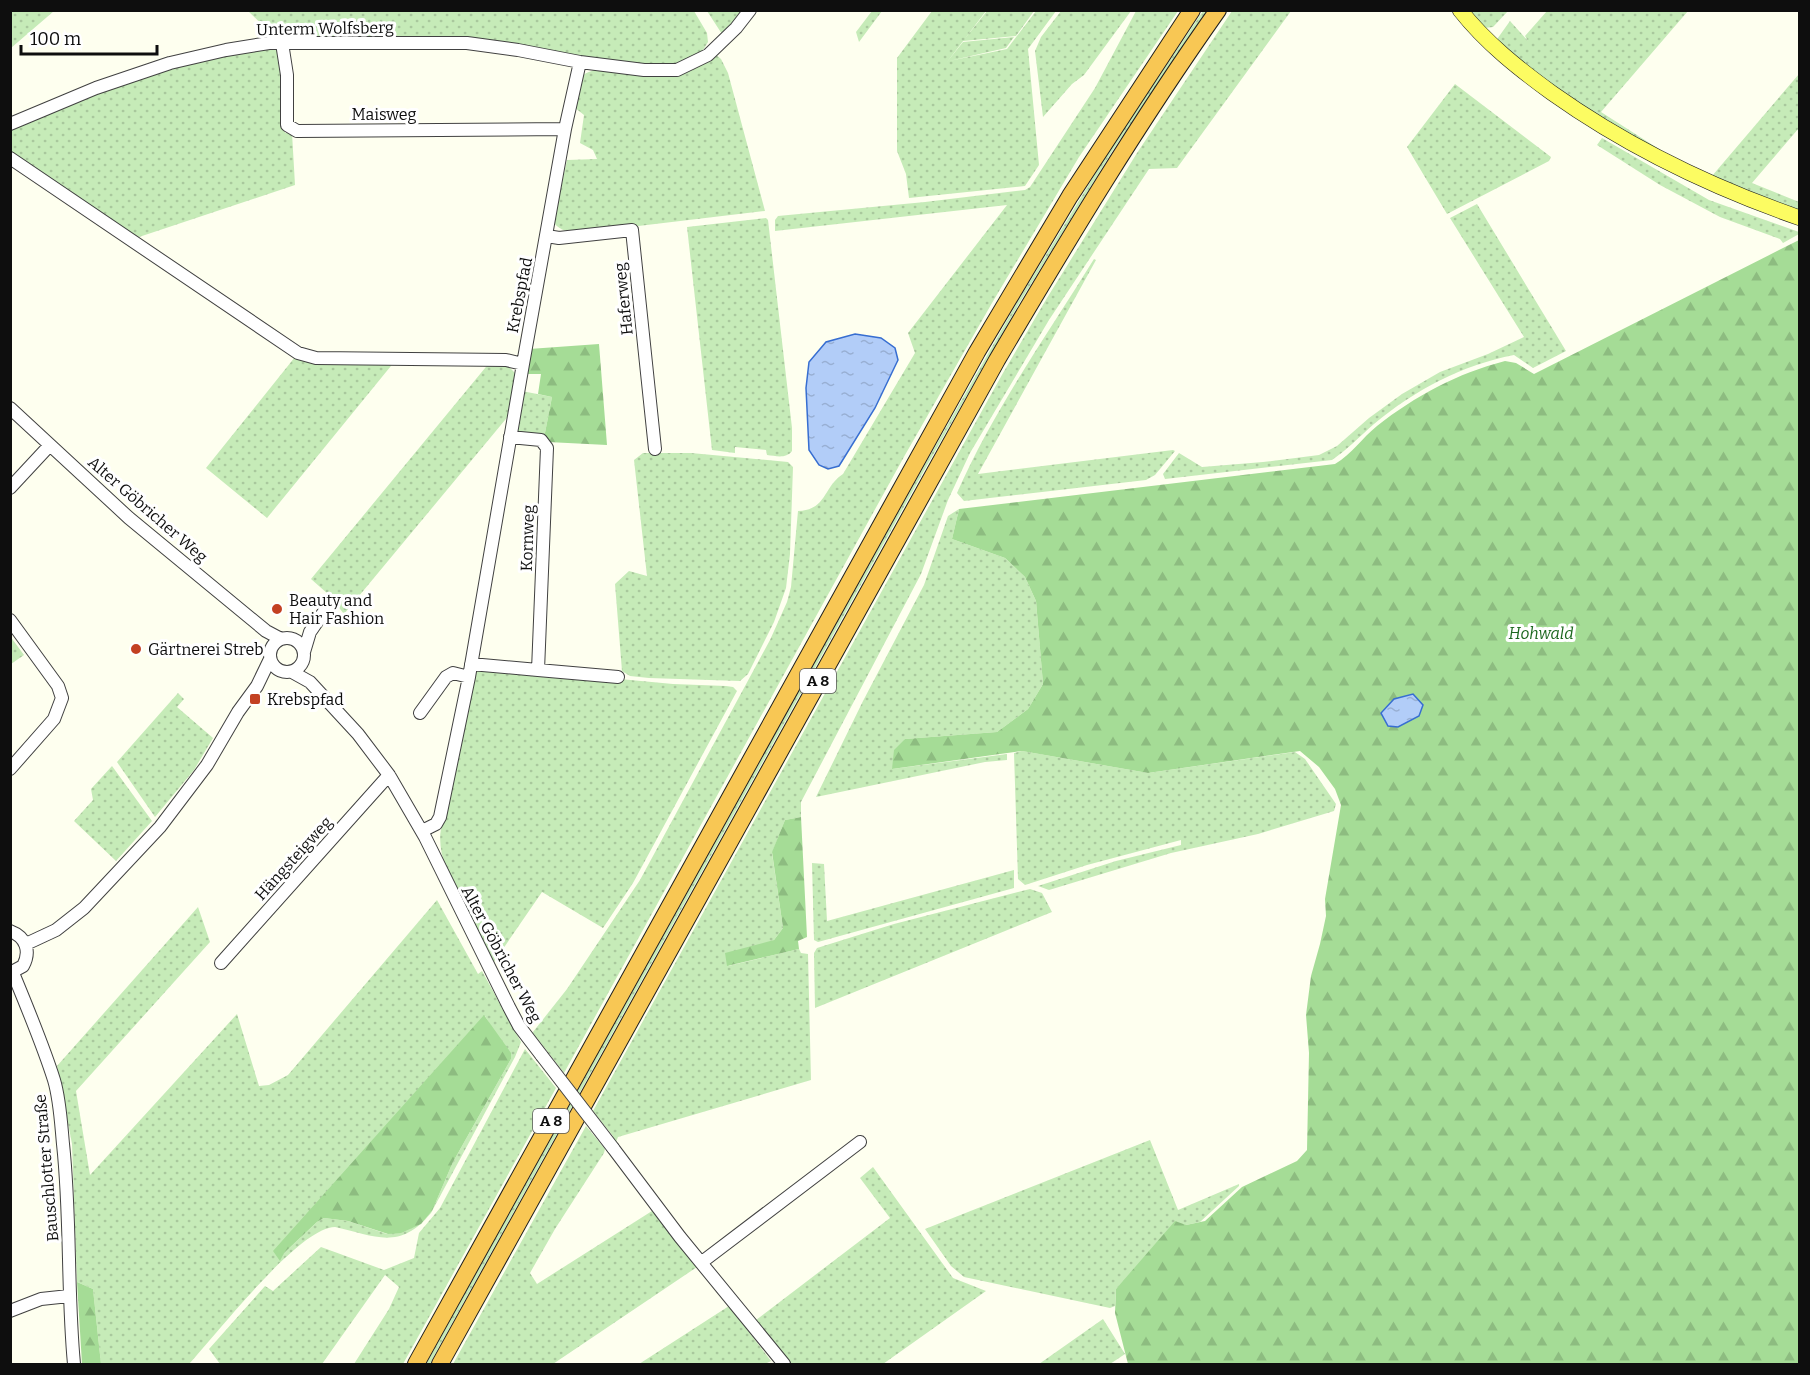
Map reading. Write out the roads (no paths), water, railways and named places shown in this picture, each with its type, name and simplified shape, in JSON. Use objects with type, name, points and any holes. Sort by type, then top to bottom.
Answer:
[{"type":"highway","name":"A 8","points":[[416,1365],[977,352],[1076,187],[1192,10]]},
{"type":"highway","name":"A 8","points":[[440,1365],[997,360],[1117,162],[1218,10]]},
{"type":"main road","points":[[1460,10],[1486,39],[1527,74],[1604,128],[1699,178],[1800,218]]},
{"type":"street","name":"Unterm Wolfsberg","points":[[10,124],[96,88],[170,63],[269,43],[467,43],[580,62],[644,70],[677,70],[708,55],[736,28],[750,10]]},
{"type":"street","name":"Maisweg","points":[[282,43],[287,75],[287,124],[297,131],[565,129]]},
{"type":"street","name":"Krebspfad","points":[[422,831],[436,824],[440,817],[470,670],[565,129],[580,62]]},
{"type":"street","points":[[10,158],[298,353],[316,358],[506,360],[523,364]]},
{"type":"street","name":"Haferweg","points":[[547,236],[559,238],[632,230],[655,449]]},
{"type":"street","name":"Alter Göbricher Weg","points":[[10,408],[129,518],[266,631],[283,641]]},
{"type":"street","name":"Kornweg","points":[[510,437],[541,440],[548,448],[538,670]]},
{"type":"street","points":[[10,488],[50,445]]},
{"type":"street","points":[[257,686],[301,666],[310,632],[330,603]]},
{"type":"street","points":[[10,620],[58,686],[62,698],[54,719],[10,769]]},
{"type":"street","points":[[26,944],[56,930],[84,908],[160,827],[207,765],[283,641],[310,632]]},
{"type":"street","points":[[283,641],[302,646],[304,657]]},
{"type":"street","name":"Alter Göbricher Weg","points":[[304,657],[310,682]]},
{"type":"street","points":[[270,659],[274,667],[287,672]]},
{"type":"street","points":[[420,713],[446,677],[453,673],[470,670],[538,670],[618,677]]},
{"type":"street","name":"Alter Göbricher Weg","points":[[287,672],[310,682],[358,734],[389,775],[422,831],[519,1026],[680,1237],[784,1365]]},
{"type":"street","name":"Hängsteigweg","points":[[221,963],[389,775]]},
{"type":"street","points":[[10,931],[20,935],[26,944],[26,960],[21,968],[12,973]]},
{"type":"street","name":"Bauschlotter Straße","points":[[12,973],[55,1082],[65,1164],[69,1232],[69,1296],[74,1365]]},
{"type":"street","points":[[702,1262],[860,1142]]},
{"type":"street","points":[[10,1311],[41,1299],[69,1296]]},
{"type":"water","points":[[855,334],[881,338],[895,348],[898,360],[875,408],[839,466],[828,469],[819,465],[809,450],[806,388],[809,362],[826,342]]},
{"type":"water","points":[[1413,694],[1423,705],[1419,716],[1398,727],[1388,726],[1381,713],[1394,699]]},
{"type":"place","name":"Beauty and Hair Fashion","points":[[277,609]]},
{"type":"place","name":"Gärtnerei Streb","points":[[136,649]]},
{"type":"place","name":"Krebspfad","points":[[255,699]]},
{"type":"park label","name":"Hohwald","points":[[1541,633]]}]
